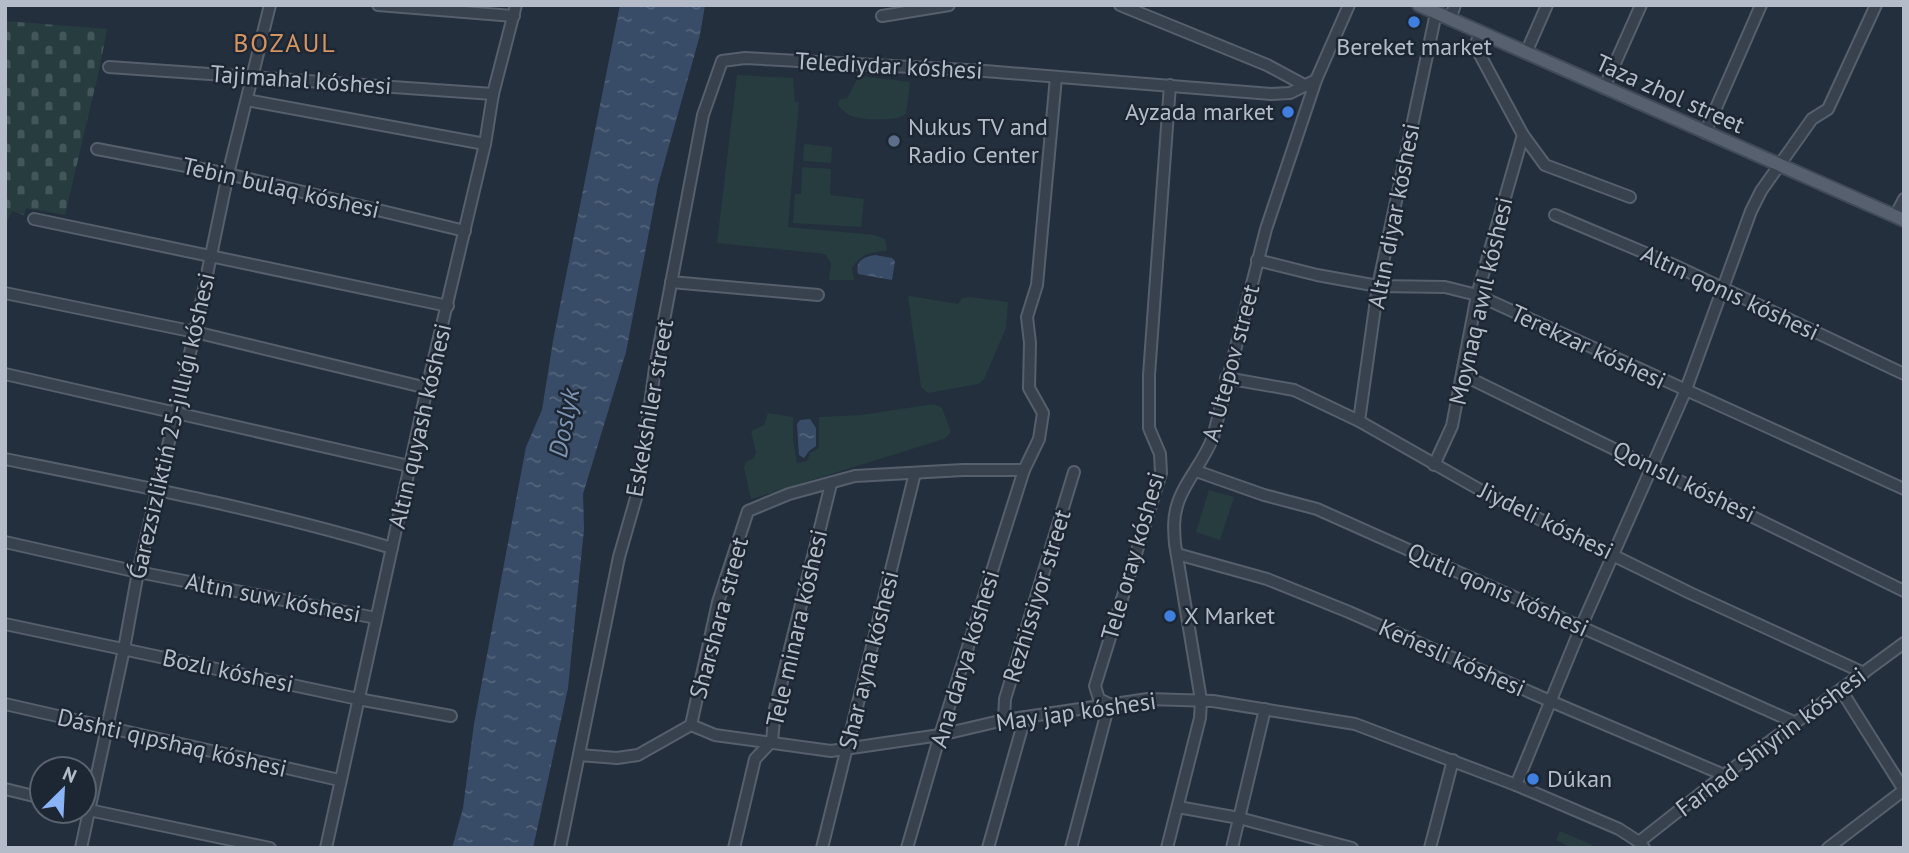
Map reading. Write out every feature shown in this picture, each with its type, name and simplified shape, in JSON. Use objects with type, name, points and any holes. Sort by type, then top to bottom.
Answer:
[{"type":"main road","name":"Taza zhol street","points":[[1419,5],[1900,218]]},
{"type":"street","name":"Ǵarezsizliktiń 25-jıllıǵı kóshesi","points":[[98,758],[228,174],[270,5]]},
{"type":"street","points":[[378,5],[515,10]]},
{"type":"street","points":[[882,16],[949,5]]},
{"type":"street","points":[[1120,5],[1311,83]]},
{"type":"street","name":"A. Utepov street","points":[[1167,848],[1200,718],[1202,700],[1177,554],[1174,524],[1177,506],[1183,491],[1206,456],[1213,437],[1266,229],[1311,83],[1349,5]]},
{"type":"street","points":[[1450,19],[1455,5]]},
{"type":"street","points":[[1526,53],[1547,5]]},
{"type":"street","points":[[1604,88],[1641,5]]},
{"type":"street","points":[[1705,133],[1761,5]]},
{"type":"street","points":[[1516,785],[1581,627],[1685,391],[1751,211],[1812,119],[1828,110],[1876,5]]},
{"type":"street","name":"Altın quyash kóshesi","points":[[326,848],[409,466],[485,144],[493,94],[515,10]]},
{"type":"street","name":"Altın diyar kóshesi","points":[[1359,421],[1378,286],[1436,13]]},
{"type":"street","points":[[1480,33],[1478,50],[1523,135],[1545,165],[1630,197]]},
{"type":"street","name":"Telediydar kóshesi","points":[[722,61],[745,58],[1056,77],[1271,94],[1290,93],[1311,83]]},
{"type":"street","name":"Eskekshiler street","points":[[560,848],[619,557],[638,491],[655,368],[703,115],[722,61]]},
{"type":"street","name":"Tajimahal kóshesi","points":[[109,67],[493,94]]},
{"type":"street","points":[[831,484],[855,476],[1024,470],[1039,439],[1043,413],[1029,388],[1030,343],[1027,317],[1037,285],[1056,77]]},
{"type":"street","name":"Tele oray kóshesi","points":[[1109,704],[1099,699],[1095,686],[1161,474],[1160,454],[1149,428],[1149,375],[1170,85]]},
{"type":"street","points":[[247,100],[485,144]]},
{"type":"street","name":"Moynaq awıl kóshesi","points":[[1434,464],[1452,426],[1477,295],[1523,135]]},
{"type":"street","name":"Tebin bulaq kóshesi","points":[[97,149],[228,174],[465,231]]},
{"type":"street","points":[[1900,218],[1904,199]]},
{"type":"street","name":"Altın qonıs kóshesi","points":[[1555,215],[1724,289],[1904,374]]},
{"type":"street","points":[[34,219],[448,306]]},
{"type":"street","name":"Terekzar kóshesi","points":[[1258,260],[1317,275],[1378,286],[1445,287],[1477,295],[1904,489]]},
{"type":"street","points":[[671,282],[818,295]]},
{"type":"street","points":[[5,293],[195,332],[427,387]]},
{"type":"street","points":[[5,374],[409,466]]},
{"type":"street","name":"Qonıslı kóshesi","points":[[1463,375],[1904,592]]},
{"type":"street","name":"Jiydeli kóshesi","points":[[1226,378],[1294,390],[1359,421],[1482,491],[1690,593],[1864,673]]},
{"type":"street","points":[[5,459],[157,489],[392,548]]},
{"type":"street","name":"Ana darya kóshesi","points":[[907,848],[940,734],[1024,470]]},
{"type":"street","name":"Qutlı qonıs kóshesi","points":[[1196,471],[1264,495],[1317,509],[1796,723]]},
{"type":"street","name":"Shar ayna kóshesi","points":[[822,848],[915,472]]},
{"type":"street","name":"Rezhissiyor street","points":[[1004,720],[1005,699],[1074,472]]},
{"type":"street","name":"Sharshara street","points":[[691,725],[718,601],[748,511],[789,494],[831,484]]},
{"type":"street","name":"Tele minara kóshesi","points":[[734,848],[755,759],[772,741],[775,709],[831,484]]},
{"type":"street","name":"Altın suw kóshesi","points":[[5,542],[138,572],[376,618]]},
{"type":"street","name":"Keńesli kóshesi","points":[[1177,554],[1230,571],[1267,579],[1349,612],[1724,775]]},
{"type":"street","name":"Bozlı kóshesi","points":[[5,624],[358,699],[451,716]]},
{"type":"street","name":"Farhad Shiyrin kóshesi","points":[[1641,845],[1724,775],[1904,643]]},
{"type":"street","points":[[1828,848],[1904,790],[1841,690]]},
{"type":"street","name":"May jap kóshesi","points":[[691,725],[715,735],[831,751],[1109,704],[1147,699],[1202,700],[1355,724],[1516,785],[1619,829],[1641,845]]},
{"type":"street","name":"Dáshti qıpshaq kóshesi","points":[[5,704],[105,729],[339,780]]},
{"type":"street","points":[[1070,848],[1109,704]]},
{"type":"street","points":[[1232,848],[1265,709]]},
{"type":"street","points":[[988,848],[1025,718]]},
{"type":"street","points":[[579,755],[617,758],[638,755],[691,725]]},
{"type":"street","points":[[1430,848],[1453,760]]},
{"type":"street","points":[[5,789],[28,795]]},
{"type":"street","points":[[1178,807],[1238,818],[1352,848]]},
{"type":"street","points":[[98,812],[270,848]]},
{"type":"street","name":"Ǵarezsizliktiń 25-jıllıǵı kóshesi","points":[[81,848],[84,825]]},
{"type":"green space","points":[[5,21],[107,29],[65,215],[26,208],[24,215],[12,211],[5,226]]},
{"type":"green space","points":[[737,75],[793,78],[795,102],[799,102],[788,227],[875,235],[885,239],[887,251],[866,255],[855,263],[852,268],[854,280],[829,280],[831,263],[825,254],[717,243]]},
{"type":"green space","points":[[859,76],[910,82],[906,114],[879,119],[846,113],[838,105],[840,99],[847,98]]},
{"type":"green space","points":[[804,144],[832,147],[831,163],[803,161]]},
{"type":"green space","points":[[802,167],[831,169],[830,195],[864,199],[861,227],[793,223],[795,194],[801,194]]},
{"type":"green space","points":[[908,297],[958,304],[962,298],[970,297],[1008,302],[1006,328],[984,379],[978,384],[928,393],[921,387]]},
{"type":"green space","points":[[934,404],[942,408],[951,432],[944,439],[751,499],[744,468],[756,452],[751,431],[764,425],[768,413],[793,417],[797,463],[807,461],[810,453],[819,448],[819,417],[861,415]]},
{"type":"green space","points":[[1209,490],[1234,497],[1220,540],[1196,532]]},
{"type":"green space","points":[[1560,831],[1599,848],[1572,848],[1556,840]]},
{"type":"water","name":"Doslyk","points":[[620,5],[705,5],[700,35],[658,185],[626,352],[583,494],[584,529],[568,688],[533,848],[452,848],[463,808],[474,724],[526,447],[542,410],[553,341]]},
{"type":"water","points":[[875,255],[895,261],[892,280],[858,274],[861,260]]},
{"type":"water","points":[[810,419],[816,428],[816,446],[804,458],[799,455],[797,424],[800,420]]},
{"type":"place","name":"Bereket market","points":[[1414,22]]},
{"type":"place","name":"Ayzada market","points":[[1288,112]]},
{"type":"place","name":"Nukus TV and Radio Center","points":[[894,141]]},
{"type":"place","name":"X Market","points":[[1170,616]]},
{"type":"place","name":"Dúkan","points":[[1533,779]]},
{"type":"district","name":"BOZAUL","points":[[285,43]]}]
